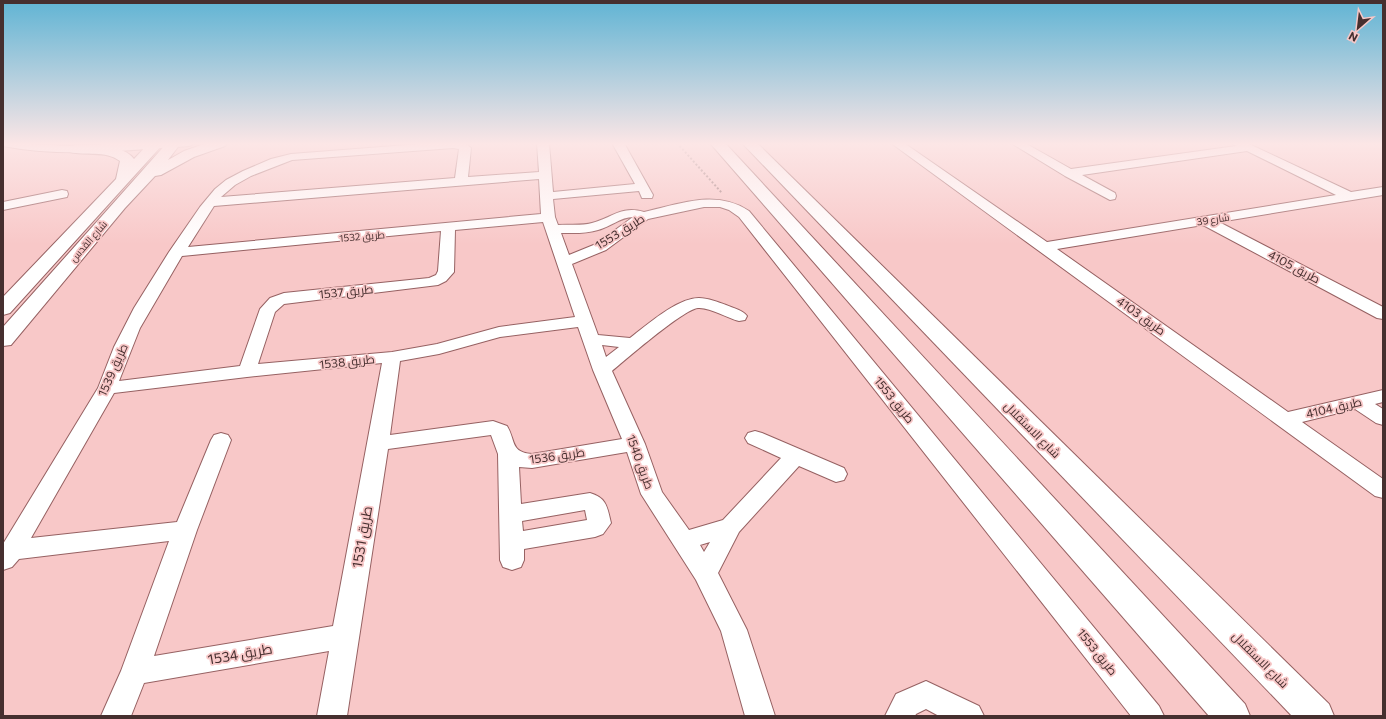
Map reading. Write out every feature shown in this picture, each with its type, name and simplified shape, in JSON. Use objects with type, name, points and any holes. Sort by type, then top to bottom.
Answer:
[{"type":"main road","name":"شارع القدس","points":[[3,309],[126,177]]},
{"type":"main road","name":"شارع القدس","points":[[3,340],[146,177]]},
{"type":"main road","points":[[747,177],[1232,716]]},
{"type":"main road","name":"شارع الاستقلال","points":[[782,177],[1316,716]]},
{"type":"street","name":"طريق 1539","points":[[7,555],[107,388],[115,361],[154,285],[211,202],[224,187],[244,177]]},
{"type":"street","name":"طريق 1539","points":[[461,181],[462,177]]},
{"type":"street","points":[[211,202],[523,177]]},
{"type":"street","name":"طريق 1540","points":[[544,177],[548,196],[550,223],[602,370],[635,444],[652,494],[704,573],[734,630],[760,716]]},
{"type":"street","points":[[548,196],[645,191],[637,177]]},
{"type":"street","name":"طريق 4103","points":[[945,177],[1286,419],[1383,490]]},
{"type":"street","points":[[1076,177],[1110,196]]},
{"type":"street","points":[[1308,177],[1350,197]]},
{"type":"street","name":"شارع 39","points":[[1044,246],[1383,191]]},
{"type":"street","points":[[3,206],[62,194]]},
{"type":"street","name":"طريق 1553","points":[[562,255],[601,247],[644,216],[704,202],[721,203],[734,207],[744,214],[1149,716]]},
{"type":"street","name":"طريق 1532","points":[[176,252],[448,228],[550,223],[593,227],[627,213],[637,213],[644,216]]},
{"type":"street","name":"طريق 4105","points":[[1204,220],[1375,304],[1383,314]]},
{"type":"street","name":"طريق 1537","points":[[247,371],[267,312],[271,305],[276,301],[284,298],[432,282],[441,278],[446,272],[448,228]]},
{"type":"street","points":[[602,370],[658,325],[694,303],[698,302],[740,316]]},
{"type":"street","name":"طريق 1538","points":[[107,388],[247,371],[392,357],[438,349],[505,331],[587,330],[635,344]]},
{"type":"street","name":"طريق 1531","points":[[332,716],[344,636],[379,443],[392,357]]},
{"type":"street","name":"طريق 4104","points":[[1286,419],[1383,396]]},
{"type":"street","points":[[1358,402],[1383,418]]},
{"type":"street","points":[[379,443],[493,428],[500,431],[508,454],[510,514],[512,551],[595,528],[599,522],[595,505],[590,501],[510,514]]},
{"type":"street","points":[[755,438],[836,474]]},
{"type":"street","points":[[116,716],[135,672],[185,530],[221,440]]},
{"type":"street","name":"طريق 1536","points":[[508,454],[514,459],[532,461],[635,444]]},
{"type":"street","points":[[704,573],[731,526],[796,456]]},
{"type":"street","points":[[684,541],[731,526]]},
{"type":"street","points":[[7,555],[185,530]]},
{"type":"street","name":"طريق 1534","points":[[135,672],[344,636]]},
{"type":"street","points":[[900,716],[906,704],[926,695],[969,716]]},
{"type":"path","points":[[706,177],[734,207]]}]
